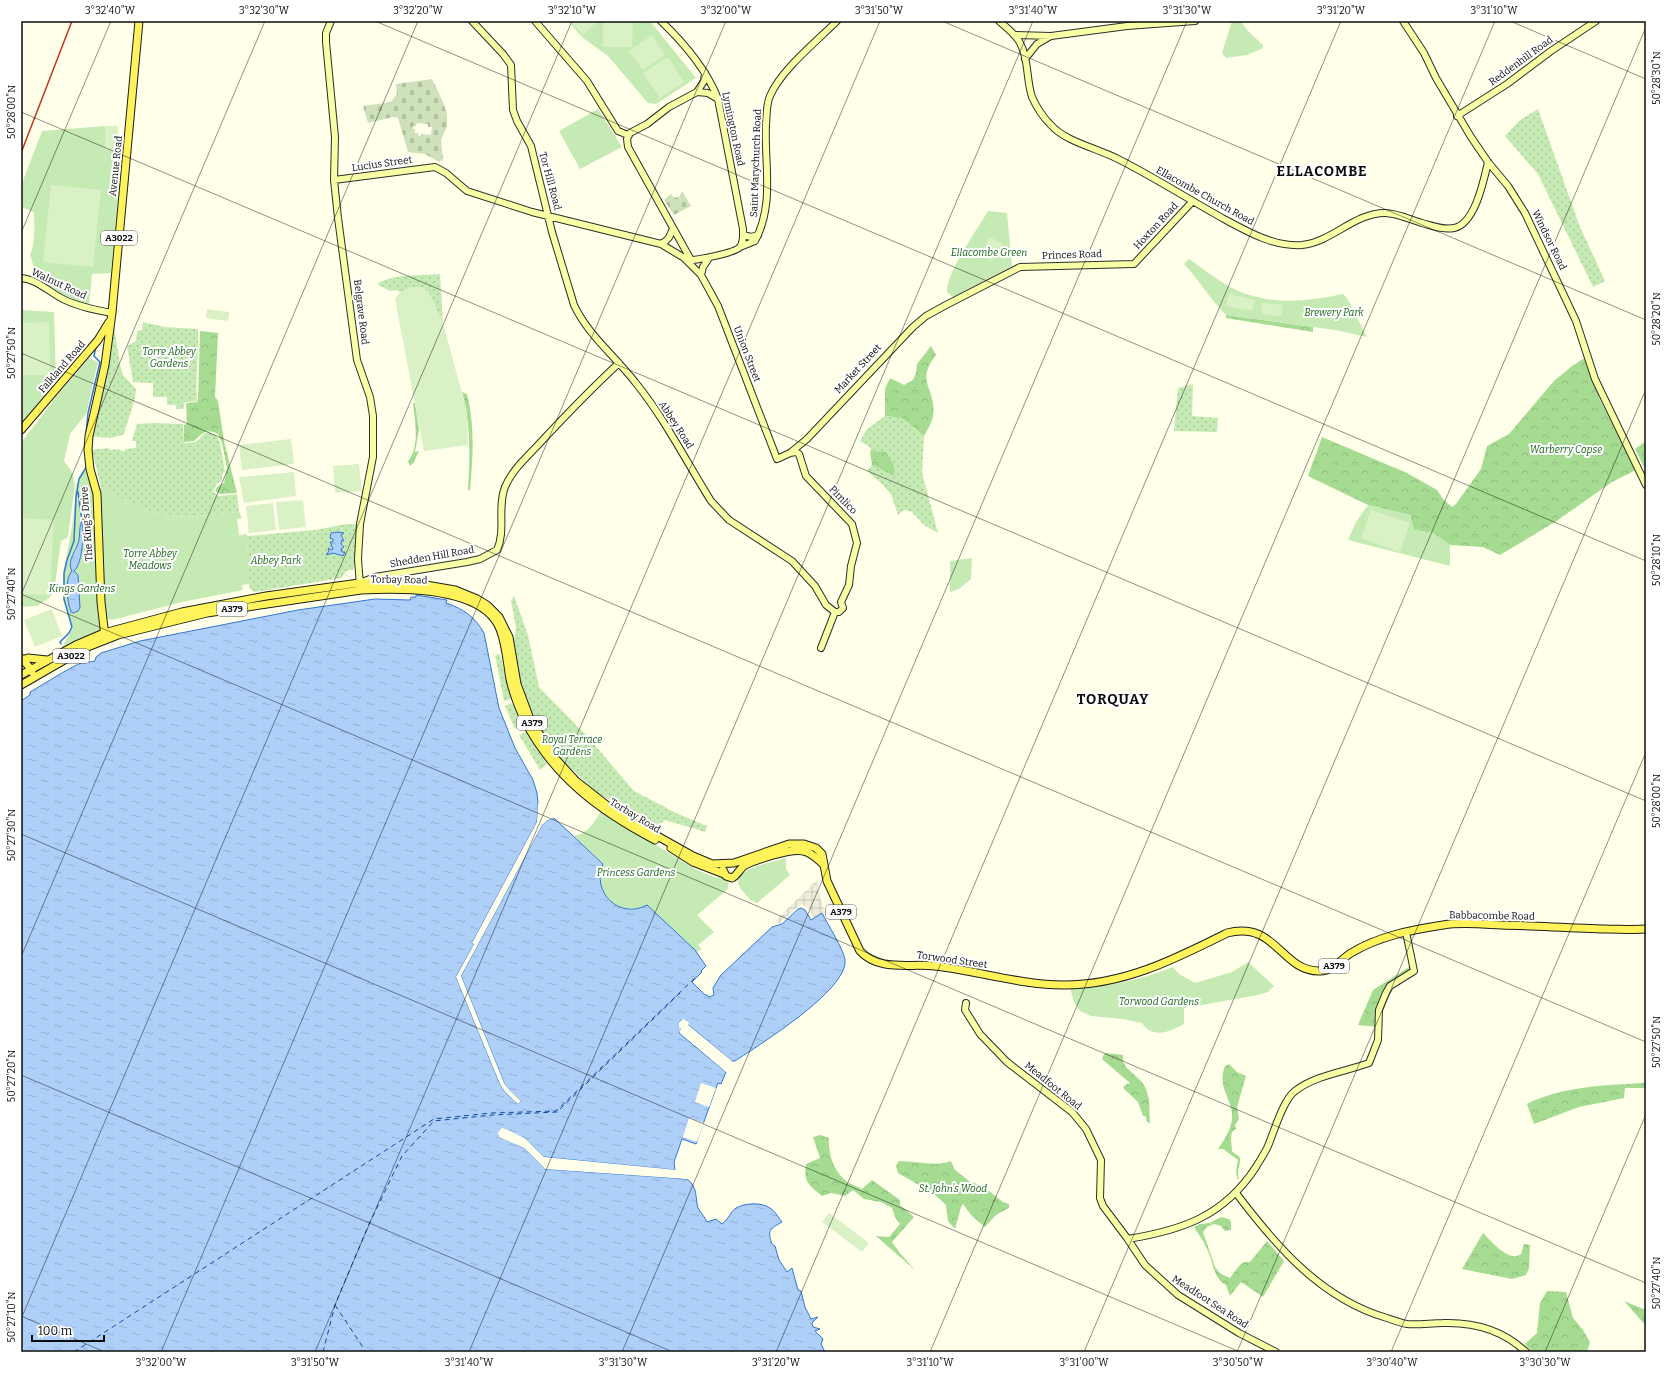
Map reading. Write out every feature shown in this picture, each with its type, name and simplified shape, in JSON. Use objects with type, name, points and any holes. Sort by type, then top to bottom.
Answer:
[{"type":"main road","name":"Avenue Road","points":[[112,313],[139,21]]},
{"type":"main road","name":"Falkland Road","points":[[21,430],[98,340],[108,326],[112,313]]},
{"type":"main road","name":"The King's Drive","points":[[104,636],[101,602],[97,494],[90,469],[88,450],[89,436],[105,365],[112,313]]},
{"type":"main road","name":"Torbay Road","points":[[21,676],[31,669],[104,636],[207,613],[360,586],[426,585],[446,588],[477,599],[493,610],[505,626],[509,637],[516,680],[522,702],[540,737],[564,769],[601,802],[693,856],[712,864],[731,863]]},
{"type":"main road","name":"Torbay Road","points":[[360,586],[428,590],[462,599],[480,607],[497,624],[501,633],[510,680],[517,702],[535,739],[557,768],[574,787],[612,815],[693,862],[724,874]]},
{"type":"main road","name":"Torbay Road","points":[[21,685],[104,636]]},
{"type":"main road","name":"A3022","points":[[22,659],[50,660]]},
{"type":"main road","name":"A3022","points":[[22,659],[31,669],[33,678]]},
{"type":"main road","name":"A3022","points":[[21,676],[33,678]]},
{"type":"main road","name":"A379","points":[[731,863],[781,846],[796,847]]},
{"type":"main road","name":"A379","points":[[724,874],[727,877],[732,878],[737,874],[738,870],[745,865],[796,847]]},
{"type":"main road","name":"Torwood Street","points":[[796,847],[812,854],[823,864],[832,892],[860,951],[865,957],[877,963],[886,965],[919,964],[1037,982]]},
{"type":"main road","points":[[724,874],[724,867],[731,863],[738,870]]},
{"type":"main road","name":"Babbacombe Road","points":[[1037,982],[1064,985],[1117,979],[1146,971],[1171,961],[1227,933],[1237,930],[1254,932],[1263,936],[1299,966],[1321,971],[1330,969],[1350,954],[1379,939],[1406,932],[1462,923],[1564,928],[1646,929]]},
{"type":"street","name":"Belgrave Road","points":[[331,21],[326,33],[335,137],[334,180],[357,360],[370,397],[373,420],[373,457],[360,524],[358,559],[360,586]]},
{"type":"street","name":"Tor Hill Road","points":[[472,21],[499,49],[511,65],[513,110],[517,121],[531,146],[547,216],[661,244],[690,260]]},
{"type":"street","points":[[535,21],[586,81],[618,131],[628,137]]},
{"type":"street","name":"Lymington Road","points":[[661,21],[687,47],[712,84],[718,98],[742,220],[743,234],[740,247]]},
{"type":"street","name":"Saint Marychurch Road","points":[[758,235],[764,222],[766,202],[766,132],[769,97],[784,76],[836,21]]},
{"type":"street","points":[[999,21],[1015,36],[1022,48],[1025,59]]},
{"type":"street","points":[[1015,36],[1051,36],[1127,26],[1195,21]]},
{"type":"street","name":"Windsor Road","points":[[1403,21],[1424,53],[1457,116],[1488,162],[1508,186],[1525,213],[1576,321],[1595,379],[1604,400],[1627,442],[1646,485]]},
{"type":"street","name":"Reddenhill Road","points":[[1457,116],[1507,84],[1551,51],[1596,21]]},
{"type":"street","points":[[1025,59],[1037,44],[1051,36]]},
{"type":"street","name":"Ellacombe Church Road","points":[[1025,59],[1032,97],[1042,113],[1057,131],[1118,159],[1242,230],[1279,243],[1302,245],[1320,240],[1355,221],[1375,214],[1387,213],[1439,228],[1456,227],[1463,222],[1476,205],[1488,162]]},
{"type":"street","points":[[628,137],[669,107],[697,92],[704,81],[705,73]]},
{"type":"street","points":[[697,92],[708,93],[718,98]]},
{"type":"street","points":[[628,137],[628,147],[690,260],[709,258],[732,251],[755,241],[758,235]]},
{"type":"street","name":"Lucius Street","points":[[334,180],[431,167],[441,169],[467,191],[547,216]]},
{"type":"street","name":"Hoxton Road","points":[[1134,264],[1192,202]]},
{"type":"street","name":"Abbey Road","points":[[547,216],[574,305],[579,316],[587,328],[636,382],[661,418],[705,491],[719,511],[742,529],[792,561],[815,586],[826,605],[834,611]]},
{"type":"street","points":[[661,244],[667,241],[670,237],[672,228]]},
{"type":"street","points":[[743,234],[751,237],[758,235]]},
{"type":"street","points":[[701,275],[703,267],[709,258]]},
{"type":"street","name":"Union Street","points":[[690,260],[701,275],[718,306],[777,459]]},
{"type":"street","name":"Princes Road","points":[[926,316],[1020,267],[1134,264]]},
{"type":"street","name":"Walnut Road","points":[[21,278],[29,279],[77,306],[112,313]]},
{"type":"street","name":"Market Street","points":[[777,459],[790,454],[807,439],[891,348],[926,316]]},
{"type":"street","name":"Shedden Hill Road","points":[[360,586],[375,576],[480,559],[497,550],[500,540],[502,494],[519,464],[579,401],[619,363]]},
{"type":"street","name":"Market Street","points":[[799,454],[807,439]]},
{"type":"street","points":[[790,454],[796,452],[799,454]]},
{"type":"street","name":"Pimlico","points":[[799,454],[806,476],[852,524],[857,542],[851,566],[849,585],[841,602],[843,608],[839,612],[834,611]]},
{"type":"street","points":[[821,648],[834,611]]},
{"type":"street","points":[[1128,1239],[1151,1235],[1185,1226],[1200,1219],[1236,1193],[1249,1177],[1268,1147],[1279,1117],[1290,1096],[1307,1084],[1369,1063],[1378,1040],[1379,1010],[1386,993],[1390,986],[1414,971],[1406,932]]},
{"type":"street","name":"Meadfoot Road","points":[[966,1003],[965,1010],[973,1025],[1007,1062],[1072,1112],[1086,1129],[1101,1160],[1100,1198],[1103,1206],[1128,1239]]},
{"type":"street","points":[[1236,1193],[1266,1232],[1292,1260],[1330,1291],[1348,1303],[1363,1311],[1406,1324],[1467,1324],[1490,1328],[1515,1343],[1526,1352]]},
{"type":"street","name":"Meadfoot Sea Road","points":[[1128,1239],[1145,1265],[1178,1295],[1239,1334],[1276,1352]]},
{"type":"green space","points":[[568,21],[650,21],[696,78],[656,104],[648,103],[608,56],[582,37]]},
{"type":"green space","points":[[570,21],[598,21],[583,35]]},
{"type":"green space","points":[[603,21],[633,21],[632,47],[603,47]]},
{"type":"green space","points":[[1232,21],[1240,21],[1263,45],[1263,48],[1247,55],[1226,58],[1222,53]]},
{"type":"green space","points":[[652,35],[665,55],[643,70],[629,51]]},
{"type":"green space","points":[[668,57],[684,82],[660,98],[643,73]]},
{"type":"green space","points":[[432,79],[444,104],[447,115],[447,126],[441,140],[443,159],[439,162],[425,154],[408,152],[398,118],[393,117],[368,123],[363,106],[391,102],[397,94],[396,84]],"holes":[[[417,123],[428,124],[428,127],[432,127],[431,135],[421,134],[421,136],[418,135],[418,133],[415,133],[413,126],[416,126]]]},
{"type":"green space","points":[[598,109],[622,147],[580,169],[559,131]]},
{"type":"green space","points":[[1538,109],[1580,227],[1605,281],[1593,287],[1538,174],[1505,136],[1519,121]]},
{"type":"green space","points":[[105,126],[105,150],[122,150],[111,273],[92,274],[89,305],[67,296],[51,287],[44,282],[35,270],[30,255],[34,239],[34,212],[21,207],[21,186],[42,131]]},
{"type":"green space","points":[[105,126],[118,126],[118,150],[105,150]]},
{"type":"green space","points":[[51,185],[101,190],[93,267],[43,262]]},
{"type":"green space","points":[[682,191],[691,206],[674,215],[664,200],[671,194],[674,198],[679,197]]},
{"type":"green space","name":"Ellacombe Green","points":[[988,211],[1007,213],[1012,266],[953,297],[947,292],[951,275],[956,263]]},
{"type":"green space","points":[[990,237],[1003,244],[992,261],[980,254]]},
{"type":"green space","name":"Brewery Park","points":[[1189,259],[1230,287],[1258,297],[1286,301],[1314,299],[1343,294],[1347,298],[1367,337],[1335,330],[1226,315],[1184,264]]},
{"type":"green space","points":[[440,274],[443,323],[429,293],[413,287],[400,292],[396,290],[390,291],[377,284],[391,278]]},
{"type":"green space","points":[[413,287],[423,287],[429,293],[443,323],[467,412],[468,445],[424,451],[395,299],[400,292]]},
{"type":"green space","points":[[1229,294],[1255,300],[1252,311],[1226,306]]},
{"type":"green space","points":[[1262,303],[1283,305],[1281,316],[1261,314]]},
{"type":"green space","points":[[207,309],[229,312],[228,321],[206,318]]},
{"type":"green space","points":[[21,310],[54,312],[56,381],[24,421],[21,418]]},
{"type":"green space","points":[[112,313],[120,365],[123,375],[136,389],[135,398],[124,434],[111,438],[89,436]]},
{"type":"green space","points":[[1226,315],[1313,327],[1313,332],[1226,318]]},
{"type":"green space","points":[[49,322],[50,375],[23,375],[23,323]]},
{"type":"green space","name":"Torre Abbey Gardens","points":[[143,322],[165,327],[198,329],[196,383],[197,401],[185,402],[183,409],[176,409],[176,405],[167,405],[167,397],[153,397],[153,383],[133,382],[127,346],[136,341],[137,331],[142,330]]},
{"type":"green space","points":[[200,331],[218,333],[215,397],[218,401],[224,441],[237,493],[220,494],[215,491],[217,487],[224,483],[227,468],[222,443],[218,434],[208,431],[194,441],[184,442],[184,425],[187,423],[186,403],[197,402],[198,400]]},
{"type":"green space","points":[[931,346],[936,355],[927,372],[926,379],[932,399],[933,416],[931,424],[924,436],[902,418],[885,416],[885,389],[890,378],[904,385],[913,380],[916,373],[917,364]]},
{"type":"green space","name":"Warberry Copse","points":[[1586,357],[1600,400],[1636,470],[1612,482],[1555,522],[1500,555],[1483,547],[1450,545],[1433,533],[1414,530],[1410,515],[1368,505],[1308,476],[1322,437],[1407,473],[1437,490],[1443,499],[1452,507],[1456,504],[1481,469],[1487,446],[1509,434],[1554,381]]},
{"type":"green space","points":[[89,358],[98,362],[86,414],[70,434],[64,461],[72,472],[75,484],[68,537],[61,541],[54,592],[50,597],[37,606],[21,607],[21,443],[57,396]]},
{"type":"green space","points":[[1193,384],[1192,416],[1218,418],[1217,432],[1174,431],[1178,388]]},
{"type":"green space","points":[[462,392],[467,394],[470,406],[472,430],[470,490],[468,490],[468,428]]},
{"type":"green space","points":[[413,403],[415,403],[419,430],[415,452],[419,451],[414,462],[410,466],[408,461],[414,449],[416,434]]},
{"type":"green space","points":[[885,416],[902,418],[924,436],[922,473],[938,533],[924,525],[912,512],[904,510],[898,515],[891,494],[867,471],[872,465],[894,476],[894,466],[886,453],[870,451],[871,448],[860,441],[867,429]]},
{"type":"green space","points":[[137,424],[183,424],[184,443],[196,442],[203,434],[207,432],[216,435],[220,443],[225,471],[222,475],[222,481],[217,483],[213,492],[219,496],[237,494],[239,512],[187,517],[155,513],[124,500],[101,487],[92,450],[109,448],[109,450],[120,449],[121,451],[125,451],[125,449],[136,448],[136,441],[132,441]]},
{"type":"green space","points":[[291,439],[294,464],[242,470],[239,445]]},
{"type":"green space","points":[[1646,441],[1646,471],[1635,449]]},
{"type":"green space","points":[[870,451],[886,452],[894,466],[894,476],[872,465]]},
{"type":"green space","points":[[359,464],[362,491],[335,493],[333,466]]},
{"type":"green space","name":"Kings Gardens","points":[[90,468],[95,486],[104,633],[57,656],[73,628],[63,599],[64,572],[73,520],[76,485],[81,475]]},
{"type":"green space","points":[[294,472],[296,496],[244,503],[239,477]]},
{"type":"green space","name":"Torre Abbey Meadows","points":[[101,487],[124,500],[155,513],[187,517],[239,512],[242,518],[237,519],[239,535],[247,534],[249,584],[242,585],[243,590],[182,602],[112,620],[105,618],[99,491]]},
{"type":"green space","points":[[303,500],[306,527],[279,530],[276,502]]},
{"type":"green space","points":[[273,503],[276,530],[249,533],[246,506]]},
{"type":"green space","points":[[1368,505],[1410,515],[1414,530],[1433,533],[1450,545],[1450,566],[1348,540],[1356,522]]},
{"type":"green space","points":[[1371,510],[1410,523],[1400,552],[1361,538]]},
{"type":"green space","points":[[21,518],[54,520],[50,595],[21,594]]},
{"type":"green space","name":"Abbey Park","points":[[347,524],[360,524],[358,559],[353,570],[348,570],[344,573],[359,583],[344,574],[341,578],[255,592],[250,589],[248,575],[247,536],[315,530]]},
{"type":"green space","points":[[972,558],[971,579],[959,589],[950,592],[950,561]]},
{"type":"green space","name":"Royal Terrace Gardens","points":[[514,596],[528,635],[539,687],[587,736],[634,791],[676,813],[707,826],[705,832],[665,820],[659,825],[661,833],[594,790],[560,758],[530,711],[523,692],[514,640],[516,628],[511,600]]},
{"type":"green space","points":[[52,609],[62,636],[35,647],[24,620]]},
{"type":"green space","points":[[500,654],[511,699],[504,701],[495,655]]},
{"type":"green space","points":[[512,703],[522,726],[515,729],[505,706]]},
{"type":"green space","points":[[525,732],[547,764],[540,770],[519,735]]},
{"type":"green space","name":"Princess Gardens","points":[[601,811],[695,869],[716,878],[726,876],[729,878],[728,889],[697,915],[714,932],[698,945],[702,949],[697,952],[647,905],[637,908],[618,906],[604,893],[600,874],[603,863],[574,836],[587,830]]},
{"type":"green space","points":[[786,858],[786,869],[790,875],[757,903],[750,899],[741,889],[738,882],[740,876],[746,871],[763,864]]},
{"type":"green space","name":"Torwood Gardens","points":[[1248,962],[1274,986],[1268,992],[1202,1005],[1187,1006],[1184,1009],[1184,1024],[1162,1032],[1151,1031],[1142,1023],[1122,1019],[1091,1016],[1080,1011],[1074,1002],[1070,988],[1097,986],[1135,980],[1173,967],[1179,974],[1195,983],[1232,972]]},
{"type":"green space","points":[[1412,965],[1414,971],[1390,986],[1379,1010],[1379,1027],[1358,1025],[1373,990]]},
{"type":"green space","points":[[1106,1053],[1123,1055],[1123,1062],[1127,1068],[1142,1082],[1149,1099],[1150,1124],[1146,1120],[1147,1119],[1145,1116],[1143,1116],[1138,1102],[1123,1088],[1125,1085],[1130,1083],[1102,1059]]},
{"type":"green space","points":[[1229,1064],[1237,1072],[1246,1076],[1237,1107],[1239,1119],[1235,1125],[1236,1129],[1232,1132],[1231,1138],[1232,1151],[1240,1158],[1238,1180],[1236,1172],[1238,1160],[1223,1149],[1218,1149],[1230,1128],[1232,1120],[1232,1113],[1223,1081],[1225,1066]]},
{"type":"green space","points":[[1646,1083],[1646,1088],[1625,1088],[1624,1098],[1579,1107],[1534,1124],[1527,1104],[1555,1093],[1570,1090]]},
{"type":"green space","points":[[820,1135],[829,1138],[829,1149],[832,1161],[837,1171],[845,1180],[862,1189],[872,1180],[900,1200],[900,1205],[914,1217],[892,1242],[915,1270],[876,1236],[889,1237],[900,1224],[895,1217],[892,1208],[881,1202],[864,1199],[853,1190],[845,1196],[831,1193],[822,1196],[808,1183],[805,1175],[806,1164],[820,1158],[813,1137]]},
{"type":"green space","name":"St. John's Wood","points":[[899,1161],[939,1164],[951,1161],[954,1169],[969,1181],[984,1187],[1003,1202],[1009,1204],[1009,1208],[996,1215],[985,1227],[972,1216],[963,1204],[955,1229],[948,1221],[946,1205],[933,1193],[898,1173],[896,1166]]},
{"type":"green space","points":[[829,1213],[869,1243],[862,1252],[822,1222]]},
{"type":"green space","points":[[1221,1217],[1229,1219],[1231,1222],[1231,1230],[1225,1231],[1221,1226],[1214,1224],[1207,1227],[1203,1232],[1215,1267],[1221,1274],[1230,1278],[1241,1264],[1250,1262],[1267,1241],[1284,1261],[1263,1297],[1241,1282],[1230,1296],[1226,1285],[1218,1278],[1206,1246],[1194,1227],[1200,1224],[1210,1223]]},
{"type":"green space","points":[[1483,1233],[1495,1246],[1511,1256],[1521,1254],[1524,1244],[1530,1245],[1529,1268],[1526,1275],[1512,1279],[1462,1269]]},
{"type":"green space","points":[[1547,1291],[1566,1292],[1573,1318],[1583,1330],[1590,1342],[1587,1352],[1532,1352],[1525,1344],[1537,1333],[1540,1303]]},
{"type":"green space","points":[[1624,1301],[1646,1310],[1646,1326]]},
{"type":"shaded area","points":[[817,880],[820,898],[825,912],[814,918],[809,908],[801,904],[779,924],[776,920]]},
{"type":"water","points":[[82,521],[83,540],[81,555],[74,571],[78,575],[80,608],[78,611],[73,613],[71,612],[68,602],[67,585],[69,575],[72,571],[70,563],[78,544]]},
{"type":"water","points":[[331,533],[344,533],[341,535],[344,541],[342,540],[341,544],[344,547],[341,549],[342,552],[345,552],[343,556],[333,553],[326,555],[329,551],[328,548],[333,549],[330,542],[333,542],[333,539],[330,538]]},
{"type":"water","points":[[416,595],[447,600],[446,603],[464,611],[473,618],[484,633],[499,708],[515,748],[533,780],[537,793],[537,822],[472,943],[474,944],[456,977],[500,1084],[505,1092],[518,1104],[521,1101],[510,1092],[504,1083],[461,976],[542,825],[548,820],[554,818],[603,864],[600,874],[601,884],[604,893],[610,901],[627,909],[637,909],[647,905],[695,950],[706,966],[692,982],[704,994],[710,997],[714,995],[713,988],[721,975],[772,927],[782,924],[798,909],[801,908],[805,910],[811,920],[822,913],[835,936],[845,960],[842,972],[832,986],[818,1001],[800,1016],[735,1061],[732,1061],[687,1024],[688,1021],[681,1020],[679,1022],[681,1029],[679,1033],[726,1072],[721,1084],[718,1083],[696,1144],[682,1139],[674,1162],[675,1170],[544,1157],[525,1138],[500,1129],[499,1136],[524,1148],[545,1169],[687,1179],[691,1182],[695,1189],[698,1208],[707,1222],[716,1219],[722,1224],[736,1208],[744,1205],[758,1204],[770,1208],[782,1222],[771,1230],[770,1236],[772,1244],[775,1246],[779,1260],[787,1272],[792,1268],[798,1290],[801,1291],[805,1307],[811,1319],[818,1317],[812,1323],[813,1327],[820,1329],[815,1331],[823,1339],[821,1344],[825,1352],[21,1352],[21,701],[30,695],[30,692],[74,666],[85,662],[95,661],[96,657],[101,653],[140,641],[298,610],[375,599],[410,600],[411,597],[416,597]]},
{"type":"pier","points":[[538,803],[540,805],[539,822],[475,942],[476,945],[540,824],[552,816],[554,818],[548,820],[542,825],[461,976],[504,1083],[521,1101],[518,1104],[505,1092],[500,1084],[456,977],[474,944],[472,943],[537,822]]},
{"type":"pier","points":[[683,1019],[688,1021],[688,1025],[732,1061],[731,1063],[686,1026],[686,1022],[683,1021],[680,1023],[683,1029],[681,1032],[727,1070],[726,1072],[679,1032],[681,1029],[679,1027],[679,1022]]},
{"type":"pier","points":[[701,1083],[716,1088],[709,1107],[695,1102]]},
{"type":"pier","points":[[689,1118],[704,1123],[697,1142],[683,1137]]},
{"type":"pier","points":[[503,1128],[525,1138],[544,1157],[677,1170],[675,1172],[646,1170],[543,1159],[524,1139],[502,1131],[501,1135],[525,1147],[546,1167],[687,1177],[687,1179],[545,1169],[524,1148],[499,1137],[498,1133],[500,1129]]},
{"type":"waterway","points":[[86,434],[88,413],[100,362],[94,356],[96,346]]},
{"type":"waterway","points":[[61,644],[60,642],[69,633],[72,627],[64,599],[64,573],[74,541],[76,497],[79,479],[87,466]]},
{"type":"waterway","points":[[78,492],[82,521]]},
{"type":"ferry route","points":[[74,1352],[434,1119],[491,1113],[556,1111],[695,978]]},
{"type":"ferry route","points":[[323,1352],[335,1305],[369,1224],[402,1156],[434,1121],[492,1115],[557,1112],[681,992]]},
{"type":"ferry route","points":[[335,1305],[366,1352]]},
{"type":"railway","points":[[21,153],[72,21]]},
{"type":"district","name":"ELLACOMBE","points":[[1322,171]]},
{"type":"district","name":"TORQUAY","points":[[1113,699]]}]
